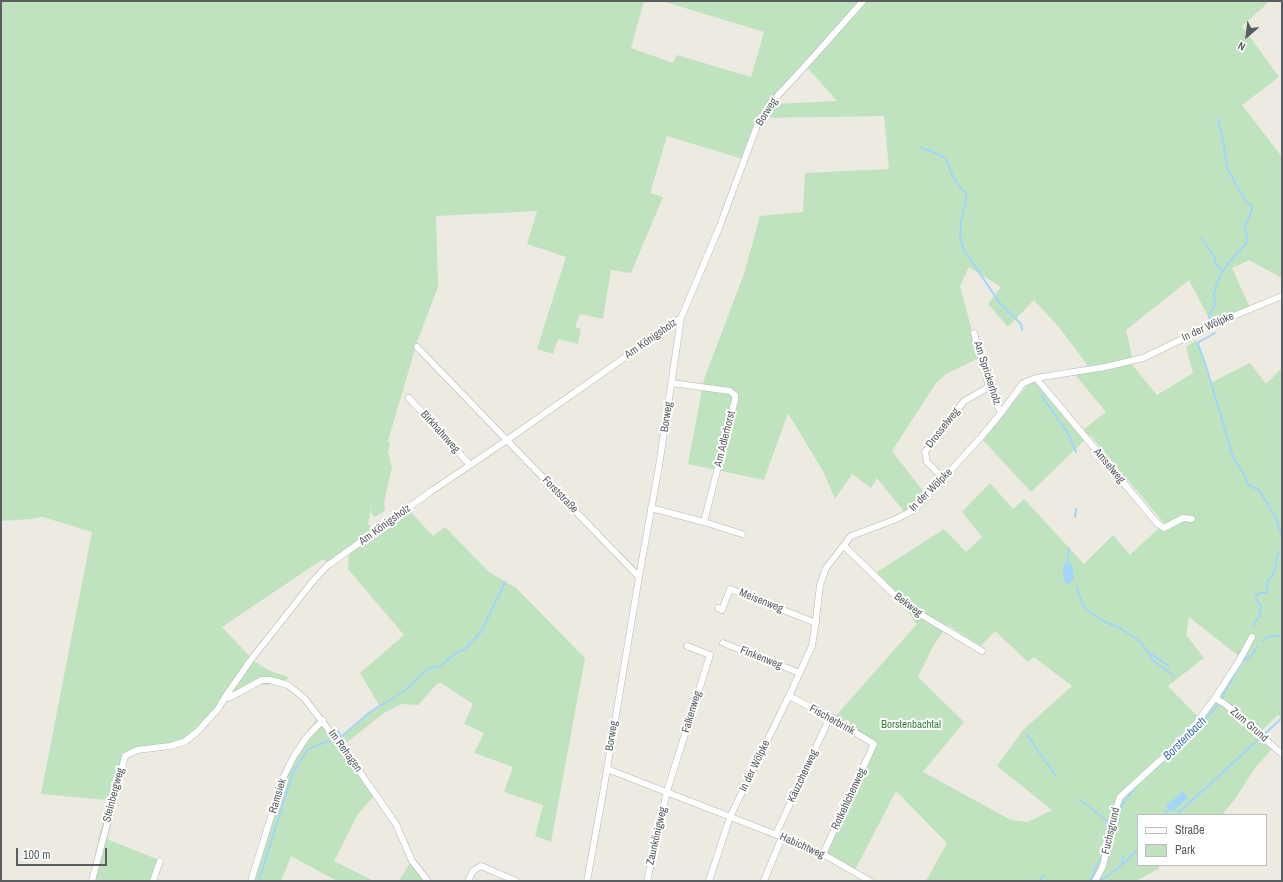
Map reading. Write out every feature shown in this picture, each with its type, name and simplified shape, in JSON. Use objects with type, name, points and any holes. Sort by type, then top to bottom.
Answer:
[{"type":"street","name":"Borweg","points":[[587,881],[639,576],[660,466],[681,318],[719,228],[762,117],[768,106],[863,1]]},
{"type":"street","name":"In der Wölpke","points":[[709,881],[730,816],[812,646],[820,585],[823,574],[851,536],[894,520],[908,513],[927,498],[1001,413],[1023,383],[1036,378],[1105,367],[1143,358],[1214,324],[1282,296]]},
{"type":"street","name":"Am Königsholz","points":[[125,756],[137,750],[170,746],[184,742],[197,732],[218,709],[250,661],[313,581],[327,566],[681,318]]},
{"type":"street","name":"Am Sprickerholz","points":[[974,333],[989,387],[1001,413]]},
{"type":"street","name":"Forststraße","points":[[417,347],[639,576]]},
{"type":"street","name":"Amselweg","points":[[1036,378],[1157,523],[1164,528],[1183,518],[1192,519]]},
{"type":"street","name":"Am Adlerhorst","points":[[672,383],[730,390],[736,400],[704,522]]},
{"type":"street","name":"Drosselweg","points":[[944,478],[927,462],[924,452],[964,401],[989,387]]},
{"type":"street","name":"Birkhahnweg","points":[[409,398],[470,465]]},
{"type":"street","points":[[651,508],[742,534]]},
{"type":"street","name":"Bekweg","points":[[844,546],[905,605],[982,651]]},
{"type":"street","name":"Meisenweg","points":[[718,608],[722,610],[730,589],[816,623]]},
{"type":"street","name":"Fuchsgrund","points":[[1094,881],[1103,866],[1115,811],[1120,797],[1177,745],[1197,722],[1216,698],[1252,637]]},
{"type":"street","name":"Finkenweg","points":[[722,643],[800,673]]},
{"type":"street","name":"Falkenweg","points":[[667,791],[710,655],[687,646]]},
{"type":"street","name":"Im Rehagen","points":[[225,697],[228,698],[238,694],[262,680],[270,680],[288,685],[304,698],[323,720],[396,824],[412,860],[428,881]]},
{"type":"street","name":"Fischerbrink","points":[[789,696],[874,744]]},
{"type":"street","name":"Zum Grund","points":[[1216,698],[1225,704],[1282,754]]},
{"type":"street","name":"Käuzchenweg","points":[[764,881],[779,836],[830,718]]},
{"type":"street","name":"Ramsiek","points":[[251,881],[283,778],[294,756],[306,738],[323,720]]},
{"type":"street","name":"Rotkehlchenweg","points":[[823,854],[874,744]]},
{"type":"street","name":"Steinbergweg","points":[[92,881],[125,756]]},
{"type":"street","points":[[607,769],[730,816]]},
{"type":"street","name":"Zaunkönigweg","points":[[647,881],[667,791]]},
{"type":"street","name":"Habichtweg","points":[[730,816],[823,854],[870,881]]},
{"type":"street","points":[[153,881],[160,861]]},
{"type":"street","points":[[468,881],[473,871],[481,866],[516,881]]},
{"type":"green space","name":"Borstenbachtal","points":[[1,1],[644,1],[631,48],[673,63],[677,55],[751,77],[764,32],[662,1],[1270,1],[1242,26],[1279,77],[1242,105],[1282,157],[1282,278],[1249,260],[1232,268],[1250,308],[1211,322],[1189,280],[1126,330],[1133,366],[1157,395],[1193,373],[1186,347],[1197,340],[1210,383],[1250,363],[1266,384],[1282,368],[1282,718],[1278,715],[1258,734],[1273,748],[1255,768],[1235,799],[1223,814],[1137,814],[1137,866],[1160,866],[1158,869],[1136,881],[926,881],[947,843],[896,791],[855,870],[827,854],[876,744],[834,718],[917,624],[877,572],[944,529],[966,552],[982,537],[962,512],[990,483],[1013,509],[1024,499],[1084,564],[1113,535],[1130,555],[1164,523],[1090,435],[1031,492],[982,439],[1036,375],[1083,430],[1106,412],[1072,371],[1089,369],[1086,363],[1058,326],[1034,300],[1008,327],[988,304],[1001,287],[969,267],[960,286],[979,358],[946,374],[936,383],[892,451],[926,495],[905,513],[877,478],[871,488],[852,474],[835,499],[824,473],[788,413],[764,480],[688,464],[704,379],[744,274],[760,216],[803,212],[805,173],[889,169],[884,116],[760,118],[743,159],[667,136],[650,193],[663,197],[631,273],[611,270],[603,319],[580,314],[575,327],[581,329],[578,344],[558,339],[553,354],[537,349],[566,257],[527,244],[537,211],[436,216],[438,287],[417,342],[388,441],[390,444],[388,452],[392,467],[384,502],[385,508],[384,511],[375,517],[371,513],[373,500],[368,523],[375,534],[409,510],[433,536],[445,527],[489,572],[516,588],[585,658],[551,842],[535,836],[543,805],[504,792],[513,767],[474,753],[484,733],[464,724],[473,704],[441,683],[437,684],[418,705],[401,704],[384,713],[341,747],[374,796],[358,814],[334,861],[374,881],[337,881],[291,856],[281,881],[253,881],[292,755],[319,716],[337,742],[379,705],[360,673],[404,635],[348,569],[349,554],[330,567],[323,559],[222,627],[255,662],[268,670],[288,677],[284,685],[261,685],[224,703],[184,744],[138,751],[126,758],[117,802],[107,839],[159,860],[152,881],[89,881],[108,800],[41,794],[92,532],[43,517],[1,521]],"holes":[[[807,67],[837,101],[774,104]],[[1189,617],[1245,661],[1202,721],[1168,686],[1204,658],[1186,635]],[[948,625],[981,646],[995,631],[1028,662],[1034,657],[1072,686],[1023,730],[997,766],[1052,810],[1028,822],[1011,820],[923,772],[964,722],[918,677],[933,646]]]},
{"type":"green space","points":[[413,858],[429,881],[399,881]]},
{"type":"water","points":[[1067,561],[1072,565],[1074,577],[1072,582],[1068,584],[1065,583],[1063,575],[1063,566]]},
{"type":"water","points":[[1183,791],[1188,798],[1172,812],[1166,806]]},
{"type":"waterway","points":[[1210,321],[1209,315],[1215,305],[1214,294],[1217,283],[1229,262],[1248,241],[1245,226],[1252,210],[1252,206],[1244,199],[1227,168],[1223,139],[1218,119]]},
{"type":"waterway","points":[[920,147],[946,159],[953,177],[966,194],[960,238],[964,250],[999,302],[1021,324],[1022,330]]},
{"type":"waterway","points":[[1202,238],[1215,258],[1215,263],[1222,271]]},
{"type":"waterway","points":[[1215,333],[1198,344],[1233,457],[1244,474],[1248,485],[1259,490],[1276,518],[1282,537]]},
{"type":"waterway","points":[[1041,395],[1069,435],[1076,452]]},
{"type":"waterway","points":[[1075,517],[1076,509]]},
{"type":"waterway","points":[[1067,562],[1069,548]]},
{"type":"waterway","points":[[1253,626],[1260,615],[1259,610],[1261,609],[1256,596],[1259,593],[1267,593],[1268,590],[1266,583],[1271,578],[1276,568],[1277,555],[1282,551]]},
{"type":"waterway","points":[[338,731],[341,737],[370,712],[403,692],[429,668],[439,667],[456,653],[465,649],[481,632],[505,582]]},
{"type":"waterway","points":[[1076,586],[1083,605],[1090,612],[1137,639],[1155,662],[1174,676]]},
{"type":"waterway","name":"Borstenbach","points":[[1262,641],[1268,637],[1282,635]]},
{"type":"waterway","name":"Borstenbach","points":[[1153,771],[1196,730],[1218,705],[1242,662],[1251,656],[1257,647]]},
{"type":"waterway","points":[[1148,652],[1169,666]]},
{"type":"waterway","name":"Borstenbach","points":[[1177,814],[1282,718]]},
{"type":"waterway","points":[[1027,735],[1055,775]]},
{"type":"waterway","points":[[259,880],[293,772],[308,749],[329,741]]},
{"type":"waterway","name":"Borstenbach","points":[[1115,833],[1122,805],[1136,786]]},
{"type":"waterway","points":[[1080,800],[1106,820],[1109,827]]},
{"type":"waterway","points":[[1165,814],[1170,809]]},
{"type":"waterway","name":"Borstenbach","points":[[1100,881],[1117,869],[1137,851]]},
{"type":"waterway","name":"Borstenbach","points":[[1090,881],[1103,854]]},
{"type":"waterway","name":"Borstenbach","points":[[1122,864],[1123,855]]},
{"type":"waterway","points":[[1039,881],[1044,875]]}]
